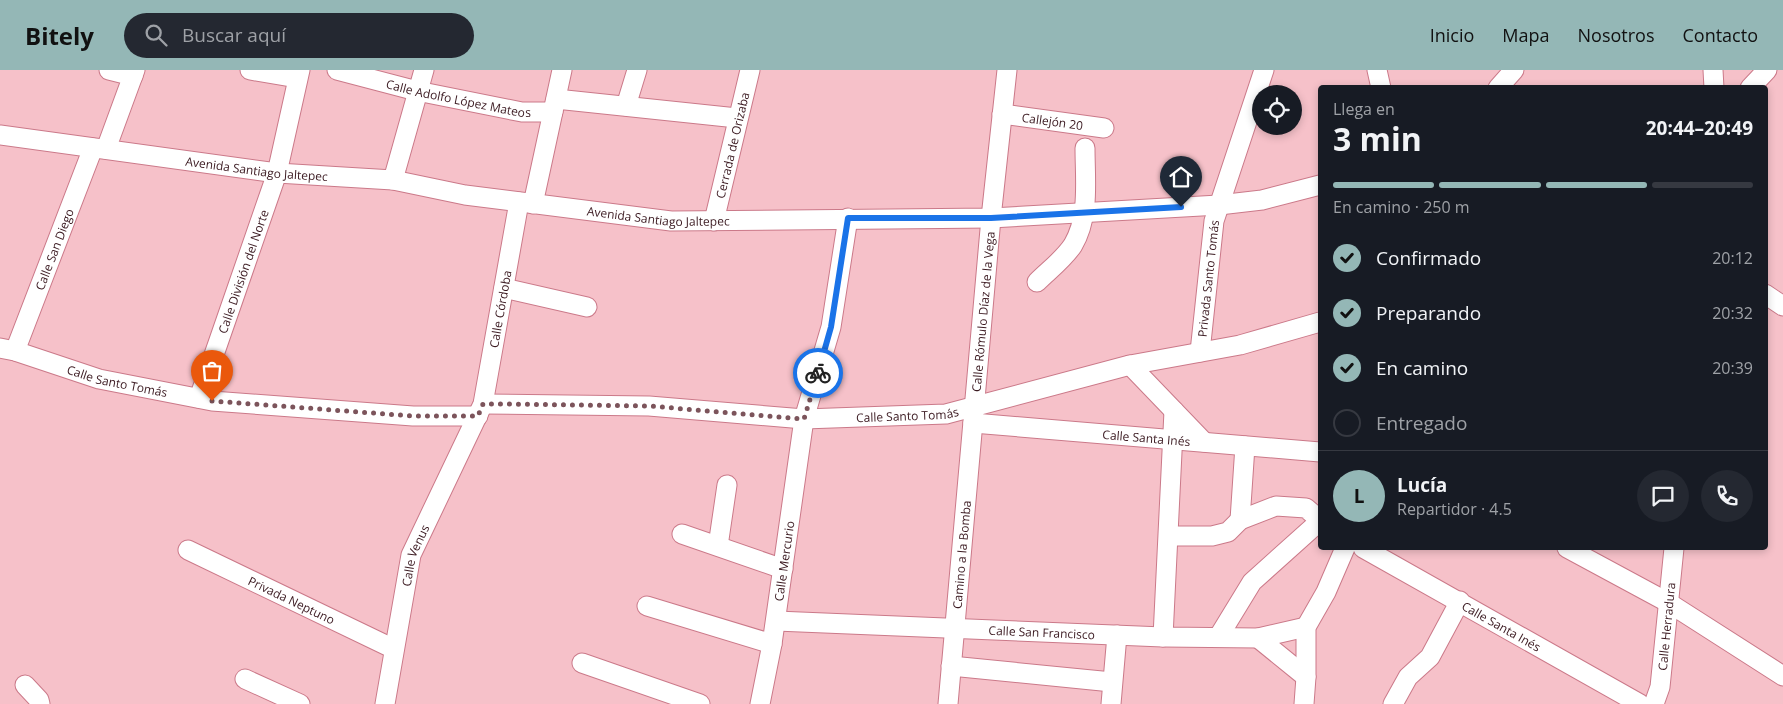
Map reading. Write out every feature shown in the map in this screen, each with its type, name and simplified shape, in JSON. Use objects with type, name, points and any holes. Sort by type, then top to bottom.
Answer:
[{"type":"street","points":[[109,70],[134,73]]},
{"type":"street","points":[[250,70],[299,74]]},
{"type":"street","name":"Calle Adolfo López Mateos","points":[[337,70],[417,91],[522,112],[554,105],[626,106],[737,118]]},
{"type":"street","points":[[393,180],[424,70]]},
{"type":"street","name":"Calle Córdoba","points":[[480,410],[504,288],[562,70]]},
{"type":"street","points":[[626,106],[637,70]]},
{"type":"street","name":"Cerrada de Orizaba","points":[[714,222],[737,118],[750,70]]},
{"type":"street","name":"Calle Rómulo Díaz de la Vega","points":[[974,414],[991,218],[1007,70]]},
{"type":"street","name":"Privada Santo Tomás","points":[[1200,352],[1214,221],[1264,70]]},
{"type":"street","points":[[1377,70],[1380,85]]},
{"type":"street","points":[[1501,85],[1514,70]]},
{"type":"street","points":[[1714,70],[1714,85]]},
{"type":"street","points":[[1753,85],[1768,70]]},
{"type":"street","name":"Calle San Diego","points":[[7,349],[134,73]]},
{"type":"street","name":"Calle División del Norte","points":[[199,398],[277,173],[299,74]]},
{"type":"street","name":"Callejón 20","points":[[1002,114],[1104,128]]},
{"type":"street","name":"Avenida Santiago Jaltepec","points":[[0,135],[277,173],[393,180],[526,203],[671,222],[848,218],[991,218],[1084,213],[1219,205],[1262,200],[1318,186]]},
{"type":"street","points":[[1037,282],[1072,245],[1082,224],[1084,213],[1085,148]]},
{"type":"street","name":"Calle Mercurio","points":[[760,704],[776,621],[804,419],[831,327],[848,218]]},
{"type":"street","points":[[504,288],[588,307]]},
{"type":"street","points":[[1768,296],[1783,306]]},
{"type":"street","name":"Calle Santo Tomás","points":[[7,349],[99,379],[199,398],[413,416],[480,410],[649,406],[804,419],[974,414],[1130,365],[1240,345],[1318,323]]},
{"type":"street","points":[[1130,365],[1204,442]]},
{"type":"street","name":"Calle Venus","points":[[385,704],[411,555],[480,410]]},
{"type":"street","points":[[1163,637],[1174,411]]},
{"type":"street","name":"Calle Santa Inés","points":[[974,414],[1172,440],[1318,452]]},
{"type":"street","name":"Camino a la Bomba","points":[[948,704],[974,414]]},
{"type":"street","points":[[1240,520],[1244,446]]},
{"type":"street","points":[[718,546],[727,485]]},
{"type":"street","points":[[1169,536],[1212,536],[1228,532],[1240,520],[1276,506],[1306,508],[1318,519]]},
{"type":"street","points":[[1219,636],[1252,582],[1318,523]]},
{"type":"street","points":[[682,534],[783,569]]},
{"type":"street","name":"Privada Neptuno","points":[[188,550],[394,649]]},
{"type":"street","points":[[1304,704],[1306,627],[1326,592],[1344,550]]},
{"type":"street","name":"Calle Santa Inés","points":[[1367,550],[1640,704]]},
{"type":"street","points":[[1571,550],[1669,603],[1783,676]]},
{"type":"street","name":"Calle Herradura","points":[[1654,704],[1660,687],[1674,550]]},
{"type":"street","points":[[1399,703],[1408,678],[1430,657],[1460,601]]},
{"type":"street","points":[[647,606],[772,644]]},
{"type":"street","name":"Calle San Francisco","points":[[776,621],[1163,637],[1219,636],[1258,638],[1306,627]]},
{"type":"street","points":[[1111,704],[1116,635]]},
{"type":"street","points":[[1258,638],[1306,677]]},
{"type":"street","points":[[582,663],[700,704]]},
{"type":"street","points":[[951,666],[1112,682]]},
{"type":"street","points":[[245,679],[300,704]]},
{"type":"street","points":[[26,685],[40,702]]},
{"type":"way so far","points":[[212,401],[326,408],[413,416],[478,416],[483,404],[502,404],[649,406],[804,419],[818,373]]},
{"type":"route","points":[[818,373],[831,327],[848,218],[991,218],[1181,207]]}]
